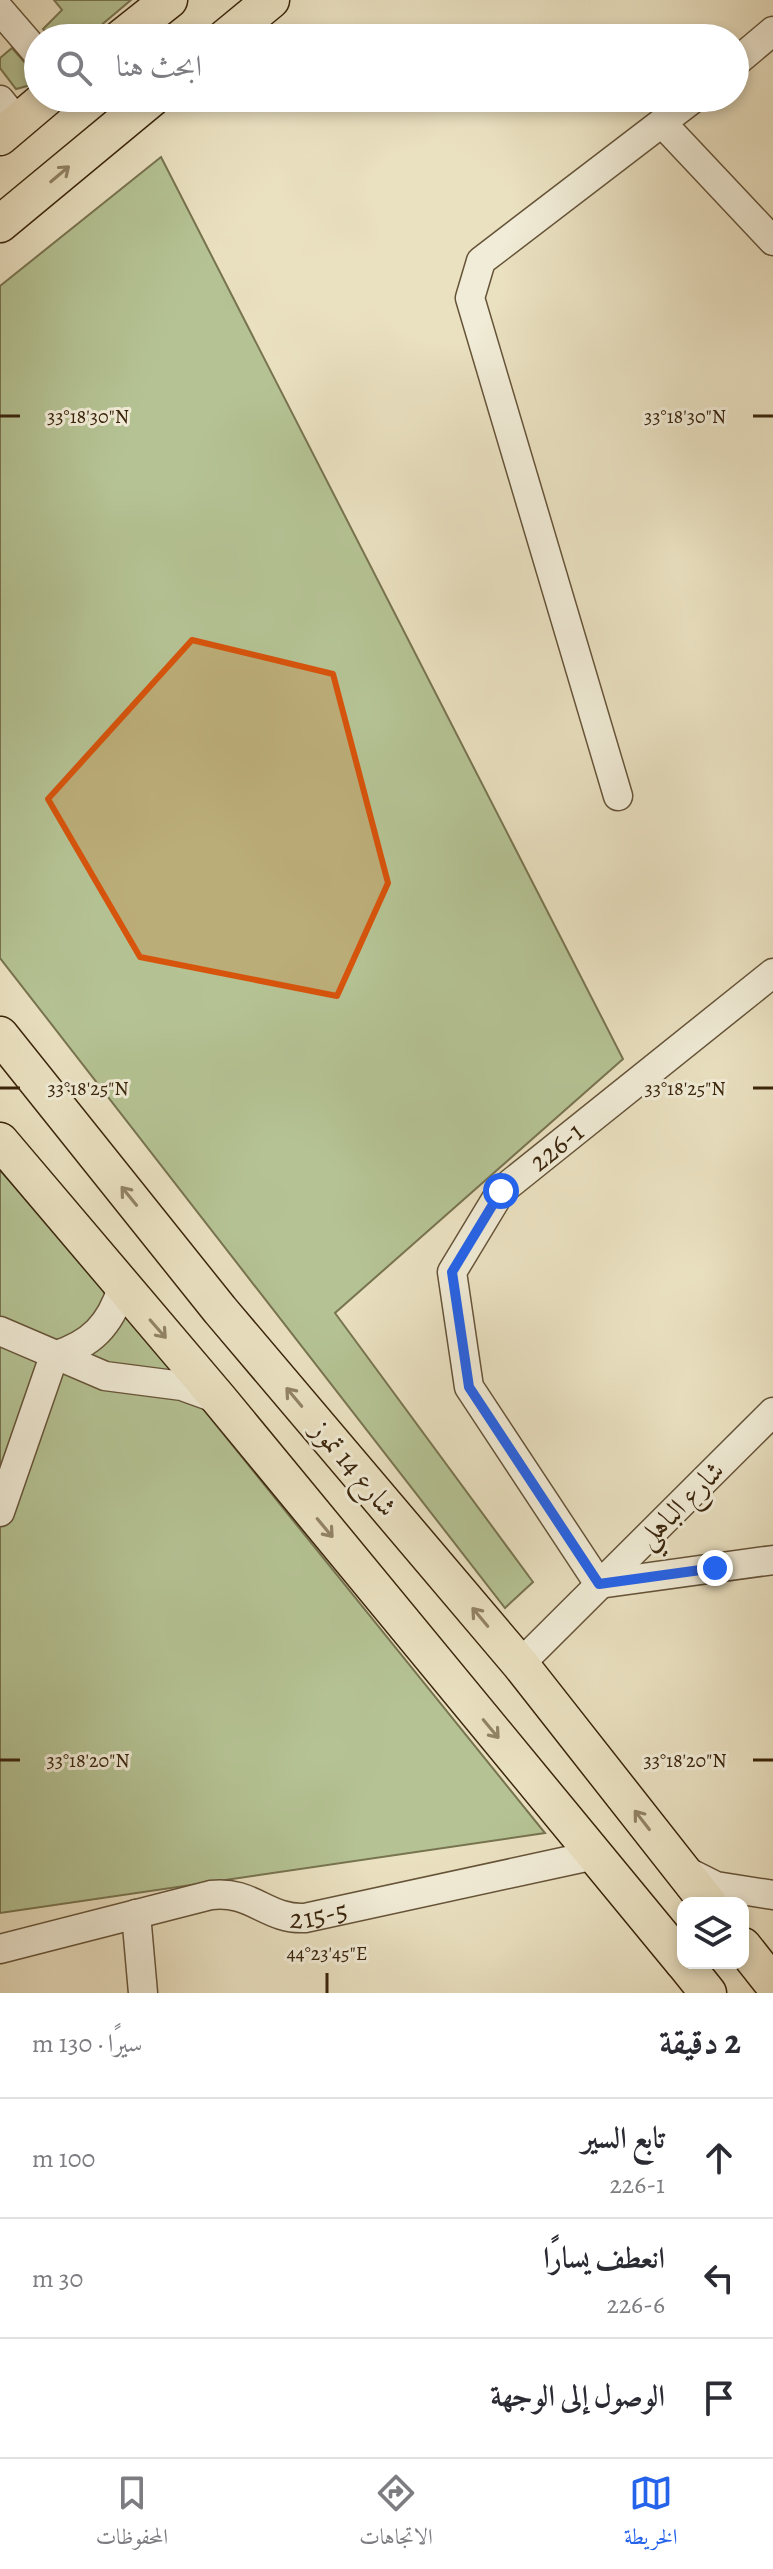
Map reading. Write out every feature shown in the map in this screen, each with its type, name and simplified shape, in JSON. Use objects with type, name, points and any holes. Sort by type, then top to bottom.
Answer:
[{"type":"main road","points":[[139,24],[169,0]]},
{"type":"main road","points":[[242,24],[271,0]]},
{"type":"main road","points":[[6,119],[24,110]]},
{"type":"main road","points":[[0,224],[135,112]]},
{"type":"main road","name":"شارع 14 تموز","points":[[0,1035],[220,1310],[520,1664],[703,1897]]},
{"type":"main road","points":[[0,1141],[219,1399],[677,1956]]},
{"type":"main road","points":[[749,1954],[773,1984]]},
{"type":"main road","points":[[688,1969],[708,1993]]},
{"type":"street","points":[[0,10],[24,38]]},
{"type":"street","points":[[749,51],[773,31]]},
{"type":"street","points":[[618,796],[470,298],[481,261],[677,112]]},
{"type":"street","points":[[663,124],[773,241]]},
{"type":"street","name":"226-1","points":[[599,1584],[469,1387],[452,1272],[501,1191],[773,973]]},
{"type":"street","points":[[54,1356],[79,1348],[99,1333],[114,1312],[122,1288]]},
{"type":"street","points":[[0,1331],[105,1376],[182,1386],[219,1399]]},
{"type":"street","points":[[0,1512],[54,1356]]},
{"type":"street","name":"شارع الباهلي","points":[[520,1664],[773,1412]]},
{"type":"street","points":[[599,1584],[773,1560]]},
{"type":"street","name":"215-5","points":[[0,1949],[225,1893],[253,1900],[277,1915],[305,1918],[595,1855]]},
{"type":"street","points":[[680,1868],[716,1886],[773,1895]]},
{"type":"street","points":[[136,1914],[143,1993]]},
{"type":"highlighted area","points":[[192,640],[333,674],[388,883],[337,996],[140,957],[48,799]]},
{"type":"green space","points":[[54,0],[131,0],[103,24],[48,24],[62,10]]},
{"type":"green space","points":[[12,48],[24,62],[24,87],[16,89],[0,68],[0,58]]},
{"type":"green space","points":[[161,157],[623,1059],[335,1313],[533,1582],[505,1608],[0,958],[0,286]]},
{"type":"green space","points":[[0,1170],[96,1276],[545,1833],[0,1913]]},
{"type":"route","points":[[501,1191],[452,1272],[469,1387],[599,1584],[715,1568]]}]
